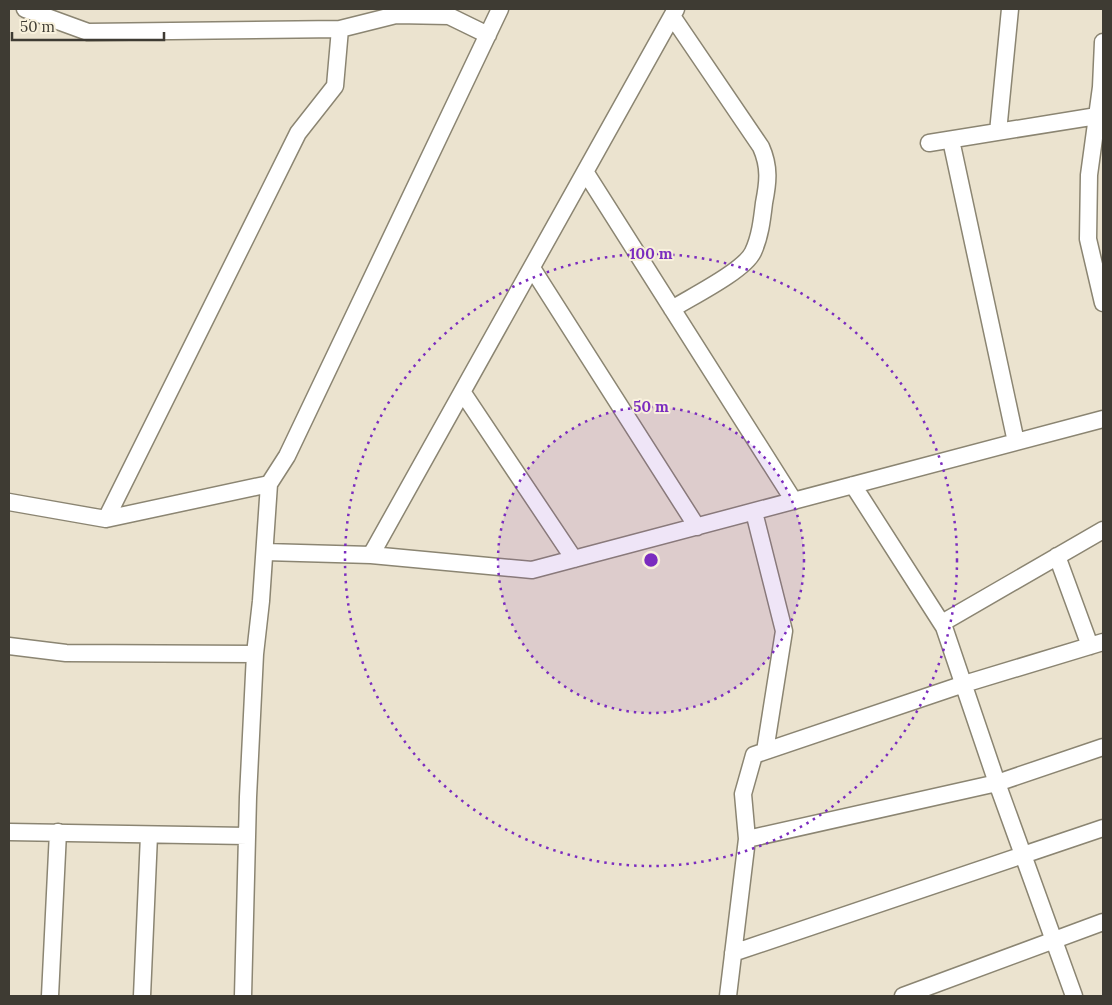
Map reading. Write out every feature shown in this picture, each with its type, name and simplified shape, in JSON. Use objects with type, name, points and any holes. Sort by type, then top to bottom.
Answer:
[{"type":"street","points":[[25,9],[88,32],[340,29],[396,15],[449,16],[488,35]]},
{"type":"street","points":[[243,996],[247,836],[255,654],[265,552],[269,484],[287,456],[500,9]]},
{"type":"street","points":[[998,132],[1010,9]]},
{"type":"street","points":[[371,555],[586,173],[674,12],[761,147],[767,162],[768,174],[759,237],[752,254],[737,269],[672,309]]},
{"type":"street","points":[[106,519],[298,133],[335,86],[340,29]]},
{"type":"street","points":[[1103,42],[1098,116],[1089,175],[1088,239],[1103,303]]},
{"type":"street","points":[[929,143],[1098,116]]},
{"type":"street","points":[[951,140],[1016,442]]},
{"type":"street","points":[[586,173],[794,501]]},
{"type":"street","points":[[532,268],[697,527]]},
{"type":"street","points":[[462,393],[574,559]]},
{"type":"street","points":[[265,552],[371,555],[532,570],[1103,419]]},
{"type":"street","points":[[9,502],[106,519],[269,484]]},
{"type":"street","points":[[853,485],[942,623],[997,783],[1074,996]]},
{"type":"street","points":[[754,512],[784,631],[765,751]]},
{"type":"street","points":[[942,623],[1103,530]]},
{"type":"street","points":[[728,996],[747,839],[743,794],[754,755],[964,684],[1097,644],[1057,556]]},
{"type":"street","points":[[9,646],[66,653],[255,654]]},
{"type":"street","points":[[747,839],[997,783],[1103,747]]},
{"type":"street","points":[[733,953],[1103,828]]},
{"type":"street","points":[[9,832],[247,836]]},
{"type":"street","points":[[50,996],[58,832]]},
{"type":"street","points":[[142,996],[149,835]]},
{"type":"street","points":[[903,996],[1103,922]]}]
